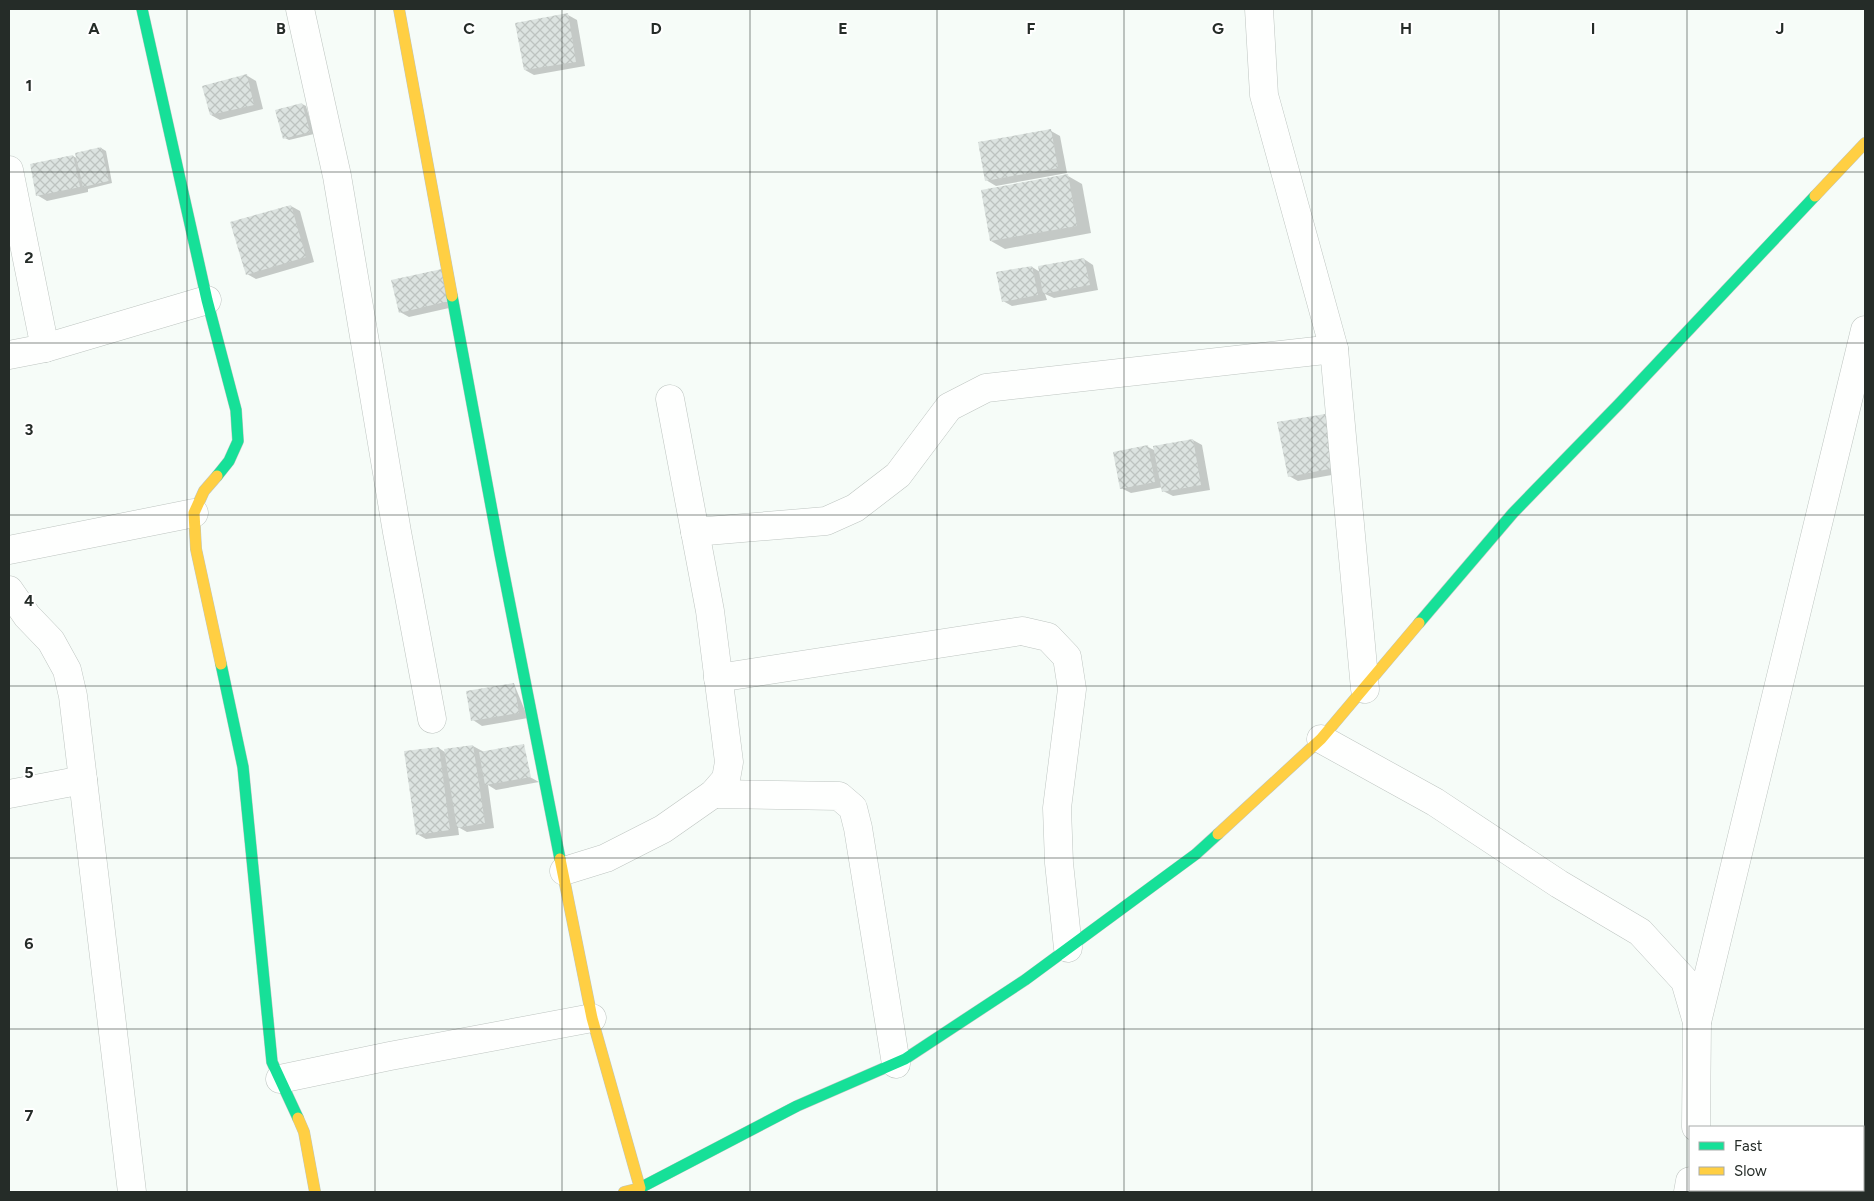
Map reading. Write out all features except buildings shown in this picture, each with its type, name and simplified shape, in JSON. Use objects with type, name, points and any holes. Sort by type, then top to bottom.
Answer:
[{"type":"street","points":[[142,9],[207,300],[236,410],[238,441],[229,461],[204,491],[194,513],[196,549],[243,767],[272,1062],[304,1132],[315,1192]]},
{"type":"street","points":[[300,9],[338,176],[397,532],[432,719]]},
{"type":"street","points":[[399,9],[500,554],[592,1018],[639,1190]]},
{"type":"street","points":[[1259,9],[1264,95],[1334,349],[1365,688]]},
{"type":"street","points":[[624,1192],[639,1190],[797,1106],[896,1064],[1025,980],[1196,854],[1321,739],[1513,513],[1618,405],[1865,143]]},
{"type":"street","points":[[9,170],[45,348]]},
{"type":"street","points":[[9,355],[45,348],[207,300]]},
{"type":"street","points":[[1696,1126],[1697,1022],[1865,330]]},
{"type":"street","points":[[695,532],[826,521],[855,508],[898,475],[949,407],[986,388],[1334,349]]},
{"type":"street","points":[[564,872],[606,858],[663,829],[714,794],[726,778],[729,762],[710,611],[670,399]]},
{"type":"street","points":[[9,550],[194,513]]},
{"type":"street","points":[[9,590],[27,616],[51,641],[67,670],[73,696],[132,1192]]},
{"type":"street","points":[[718,678],[1022,632],[1048,637],[1068,657],[1072,689],[1057,808],[1059,863],[1068,948]]},
{"type":"street","points":[[1321,739],[1435,802],[1560,884],[1640,932],[1685,981],[1697,1022]]},
{"type":"street","points":[[9,794],[83,780]]},
{"type":"street","points":[[714,794],[839,796],[853,808],[858,828],[896,1064]]},
{"type":"street","points":[[280,1079],[592,1018]]},
{"type":"traffic: fast","points":[[142,9],[207,300],[236,410],[238,441],[229,461],[217,476]]},
{"type":"traffic: fast","points":[[1419,623],[1513,513],[1618,405],[1815,196]]},
{"type":"traffic: fast","points":[[452,296],[560,859]]},
{"type":"traffic: fast","points":[[221,664],[243,767],[272,1062],[298,1118]]},
{"type":"traffic: fast","points":[[638,1192],[640,1188],[797,1106],[905,1059],[1025,980],[1196,854],[1218,834]]},
{"type":"traffic: slow","points":[[399,9],[452,296]]},
{"type":"traffic: slow","points":[[1815,196],[1865,143]]},
{"type":"traffic: slow","points":[[217,476],[204,491],[194,513],[196,549],[221,664]]},
{"type":"traffic: slow","points":[[1218,834],[1321,739],[1419,623]]},
{"type":"traffic: slow","points":[[560,859],[592,1018],[640,1188],[624,1192]]},
{"type":"traffic: slow","points":[[298,1118],[304,1132],[315,1192]]}]
